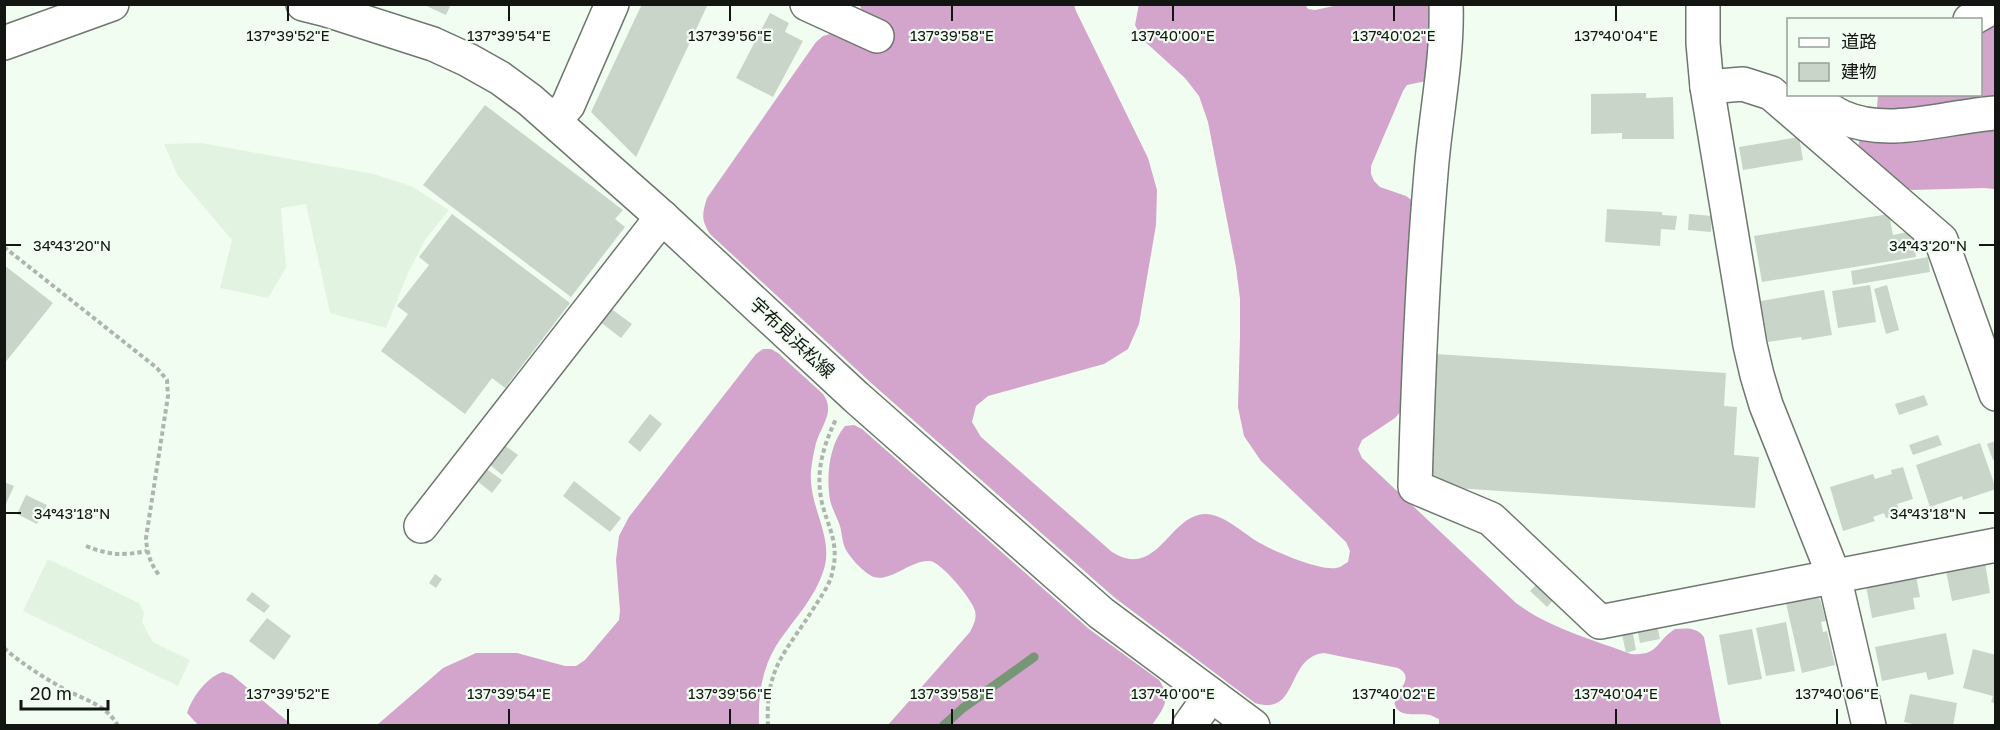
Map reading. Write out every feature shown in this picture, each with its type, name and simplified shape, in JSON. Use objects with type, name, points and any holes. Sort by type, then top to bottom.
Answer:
[{"type":"street","points":[[4,43],[112,4]]},
{"type":"street","name":"宇布見浜松線","points":[[303,4],[433,44],[500,78],[555,120],[856,397],[1101,613],[1252,726]]},
{"type":"street","points":[[555,120],[568,105],[612,4]]},
{"type":"street","points":[[807,4],[877,36]]},
{"type":"street","points":[[1446,4],[1446,29],[1431,171],[1420,313],[1414,487],[1491,519],[1600,622],[1995,546]]},
{"type":"street","points":[[1703,4],[1702,43],[1707,87],[1757,375],[1766,405],[1834,576],[1869,726]]},
{"type":"street","points":[[1972,18],[1995,5]]},
{"type":"street","points":[[1707,87],[1743,84],[1787,87]]},
{"type":"street","points":[[1797,96],[1941,240],[1995,394]]},
{"type":"street","points":[[1804,96],[1842,117],[1873,125],[1905,125],[1995,113]]},
{"type":"street","points":[[421,526],[662,218]]},
{"type":"street","points":[[1189,726],[1211,695]]},
{"type":"path","points":[[4,247],[157,368],[167,380],[168,396],[146,538],[151,564],[159,575]]},
{"type":"path","points":[[768,726],[767,699],[772,675],[783,652],[825,590],[833,571],[836,550],[832,530],[822,503],[819,473],[825,444],[837,418],[856,397]]},
{"type":"path","points":[[86,546],[105,553],[126,555],[147,551]]},
{"type":"path","points":[[4,648],[36,672],[98,705],[113,716],[118,726]]},
{"type":"shaded area","points":[[1139,4],[1305,4],[1308,9],[1315,10],[1343,4],[1433,5],[1426,81],[1407,85],[1403,91],[1371,166],[1374,181],[1380,187],[1406,196],[1414,202],[1403,409],[1395,418],[1362,440],[1358,449],[1362,458],[1516,603],[1542,619],[1631,654],[1647,653],[1675,629],[1698,631],[1704,637],[1721,725],[1439,725],[1439,719],[1431,715],[1405,714],[1397,709],[1395,700],[1406,677],[1398,668],[1324,653],[1312,657],[1303,664],[1279,702],[1269,705],[1255,703],[1115,598],[870,382],[707,229],[703,217],[707,198],[816,42],[823,36],[834,33],[862,12],[860,5],[1074,5],[1148,158],[1157,190],[1156,225],[1139,324],[1128,349],[1104,364],[988,396],[976,406],[972,422],[981,437],[1112,552],[1122,557],[1139,559],[1151,554],[1181,525],[1192,517],[1204,514],[1224,519],[1258,542],[1296,559],[1328,568],[1340,567],[1348,562],[1350,551],[1346,542],[1261,461],[1244,436],[1238,407],[1240,299],[1208,122],[1199,96],[1185,78],[1142,39],[1135,25]]},
{"type":"shaded area","points":[[1995,5],[1995,102],[1881,112],[1877,107],[1878,96],[1982,96],[1982,18]]},
{"type":"shaded area","points":[[1995,124],[1995,189],[1912,190],[1904,188],[1858,147],[1860,139]]},
{"type":"shaded area","points":[[201,143],[374,174],[411,186],[449,210],[425,240],[408,273],[386,328],[330,313],[306,204],[281,208],[286,268],[268,298],[220,288],[232,240],[178,176],[164,144]]},
{"type":"shaded area","points":[[763,349],[771,349],[778,353],[823,394],[828,412],[816,444],[811,471],[813,496],[826,545],[824,569],[815,590],[771,655],[760,695],[759,725],[377,725],[443,668],[476,653],[517,653],[565,666],[576,666],[585,660],[619,620],[616,560],[619,536],[629,517],[756,354]]},
{"type":"shaded area","points":[[854,425],[862,429],[1089,629],[1159,680],[1166,698],[1152,725],[888,725],[970,632],[975,614],[973,606],[963,591],[949,574],[935,563],[923,561],[881,578],[874,577],[862,569],[847,552],[830,500],[828,481],[835,442],[845,426]]},
{"type":"shaded area","points":[[48,559],[139,603],[144,613],[142,622],[153,642],[190,660],[178,686],[23,611]]},
{"type":"shaded area","points":[[223,672],[232,675],[292,725],[199,726],[187,713],[189,707],[196,694],[206,683]]},
{"type":"building","points":[[422,4],[451,4],[446,15]]},
{"type":"building","points":[[642,4],[708,4],[636,157],[591,112]]},
{"type":"building","points":[[770,13],[789,23],[785,32],[803,41],[773,97],[736,78]]},
{"type":"building","points":[[1646,93],[1646,98],[1673,97],[1674,139],[1622,139],[1622,133],[1591,134],[1591,94]]},
{"type":"building","points":[[485,105],[623,210],[615,219],[625,227],[571,297],[423,185]]},
{"type":"building","points":[[1799,137],[1803,160],[1743,170],[1739,147]]},
{"type":"building","points":[[1607,209],[1662,212],[1662,215],[1677,216],[1675,230],[1661,229],[1660,246],[1605,242]]},
{"type":"building","points":[[452,214],[570,303],[505,388],[492,378],[465,414],[381,351],[408,314],[397,306],[429,265],[419,257]]},
{"type":"building","points":[[1689,214],[1712,216],[1711,232],[1688,230]]},
{"type":"building","points":[[1889,214],[1893,235],[1912,231],[1916,257],[1762,282],[1754,236]]},
{"type":"building","points":[[1928,257],[1930,272],[1853,285],[1851,271]]},
{"type":"building","points":[[4,265],[53,303],[4,364]]},
{"type":"building","points":[[1870,285],[1876,322],[1838,328],[1832,291]]},
{"type":"building","points":[[1887,285],[1899,330],[1886,334],[1874,289]]},
{"type":"building","points":[[1824,290],[1832,335],[1768,342],[1761,301]]},
{"type":"building","points":[[610,308],[632,324],[621,338],[599,321]]},
{"type":"building","points":[[1436,354],[1726,373],[1724,406],[1737,407],[1734,455],[1759,457],[1755,508],[1426,486]]},
{"type":"building","points":[[1924,395],[1928,405],[1899,415],[1895,404]]},
{"type":"building","points":[[650,414],[662,424],[640,452],[628,442]]},
{"type":"building","points":[[1938,435],[1942,445],[1913,455],[1909,445]]},
{"type":"building","points":[[1996,441],[1996,459],[1993,460],[1987,444]]},
{"type":"building","points":[[1980,443],[1996,489],[1963,500],[1962,496],[1930,507],[1916,465]]},
{"type":"building","points":[[504,445],[518,455],[502,475],[489,464]]},
{"type":"building","points":[[1903,467],[1913,499],[1897,504],[1900,514],[1886,518],[1884,513],[1873,517],[1875,521],[1843,531],[1830,487],[1873,474],[1875,479],[1892,474],[1891,470]]},
{"type":"building","points":[[485,468],[502,480],[492,493],[476,480]]},
{"type":"building","points":[[574,481],[621,518],[610,532],[563,496]]},
{"type":"building","points":[[4,482],[14,486],[4,508]]},
{"type":"building","points":[[26,495],[47,505],[37,524],[17,514]]},
{"type":"building","points":[[1985,563],[1990,593],[1952,601],[1946,571]]},
{"type":"building","points":[[435,574],[442,579],[436,588],[429,583]]},
{"type":"building","points":[[1916,576],[1920,597],[1913,598],[1915,609],[1872,618],[1866,586]]},
{"type":"building","points":[[1539,582],[1556,597],[1547,607],[1530,591]]},
{"type":"building","points":[[252,592],[270,606],[264,613],[246,600]]},
{"type":"building","points":[[1809,593],[1820,599],[1826,621],[1821,622],[1823,632],[1827,631],[1835,665],[1802,673],[1785,599]]},
{"type":"building","points":[[267,618],[291,636],[274,660],[249,641]]},
{"type":"building","points":[[1786,622],[1795,671],[1766,676],[1756,628]]},
{"type":"building","points":[[1657,624],[1660,639],[1640,643],[1637,628]]},
{"type":"building","points":[[1632,628],[1636,650],[1626,653],[1621,630]]},
{"type":"building","points":[[1752,629],[1762,679],[1728,685],[1719,635]]},
{"type":"building","points":[[1946,633],[1954,674],[1928,680],[1926,672],[1882,681],[1875,647]]},
{"type":"building","points":[[1973,649],[1996,655],[1996,704],[1991,702],[1993,696],[1963,688]]},
{"type":"building","points":[[1910,694],[1957,703],[1953,726],[1922,726],[1904,722]]},
{"type":"waterway","points":[[943,726],[963,708],[1034,657]]}]
